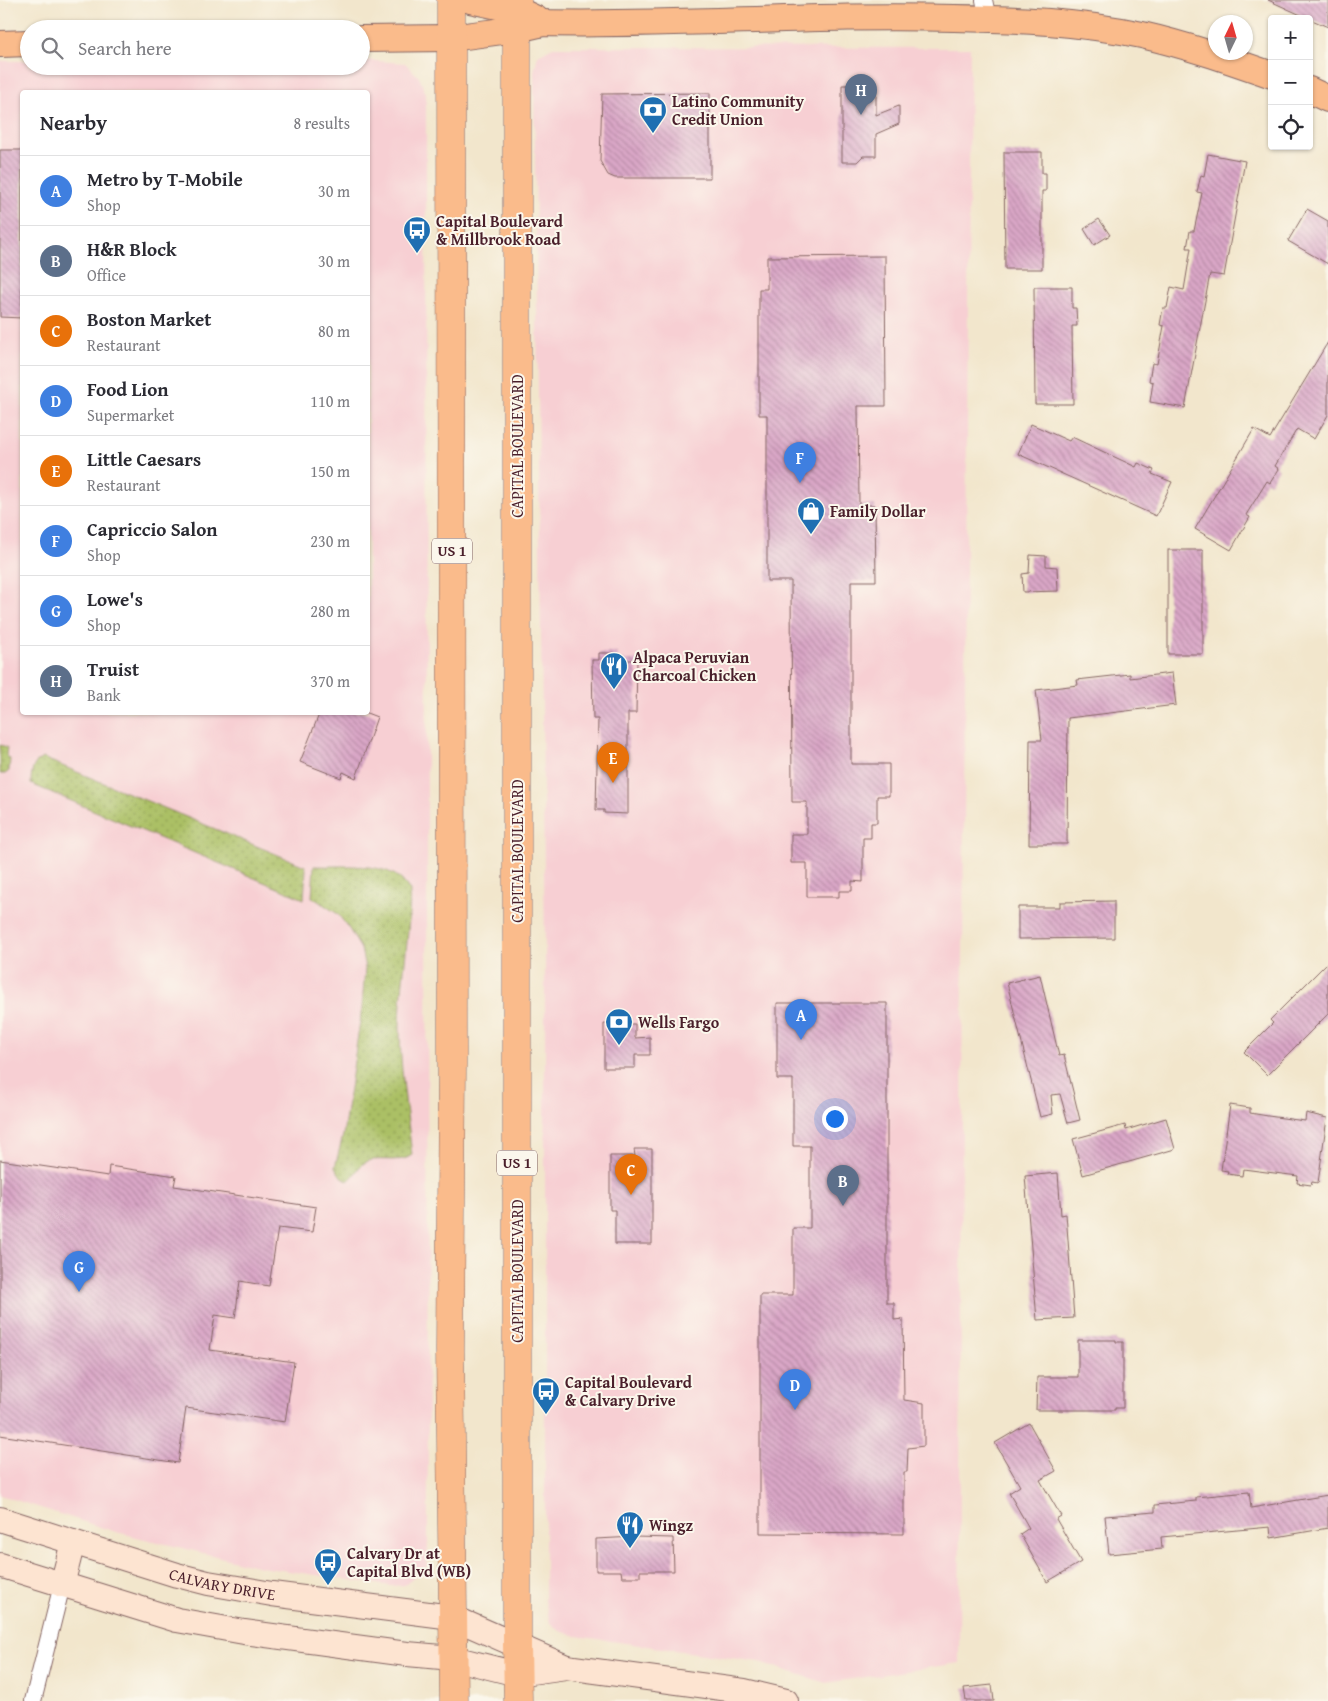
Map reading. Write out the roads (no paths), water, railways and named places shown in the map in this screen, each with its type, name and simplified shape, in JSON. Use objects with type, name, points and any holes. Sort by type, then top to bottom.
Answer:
[{"type":"highway","name":"US 1","points":[[451,0],[452,1074],[450,1360],[454,1701]]},
{"type":"highway","name":"CAPITAL BOULEVARD","points":[[518,1701],[524,15]]},
{"type":"main road","points":[[470,0],[524,15],[889,17],[986,9],[1057,23],[1141,35],[1213,54],[1268,74]]},
{"type":"main road","points":[[370,38],[451,38],[524,15]]},
{"type":"main road","points":[[0,44],[20,43]]},
{"type":"main road","points":[[1313,92],[1328,99]]},
{"type":"street","name":"CALVARY DRIVE","points":[[0,1519],[177,1575],[240,1589],[452,1617],[517,1645]]},
{"type":"street","points":[[33,1701],[73,1542]]},
{"type":"street","points":[[0,1565],[177,1620],[244,1632],[407,1654],[453,1658],[517,1674],[566,1667],[744,1691],[786,1701]]},
{"type":"street","points":[[517,1645],[566,1667]]},
{"type":"place","name":"Truist","points":[[861,115]]},
{"type":"place","name":"Latino Community Credit Union","points":[[653,134]]},
{"type":"place","name":"Capital Boulevard & Millbrook Road","points":[[417,254]]},
{"type":"place","name":"Capriccio Salon","points":[[800,483]]},
{"type":"place","name":"Family Dollar","points":[[811,535]]},
{"type":"place","name":"Alpaca Peruvian Charcoal Chicken","points":[[614,690]]},
{"type":"place","name":"Little Caesars","points":[[613,783]]},
{"type":"place","name":"Metro by T-Mobile","points":[[801,1040]]},
{"type":"place","name":"Wells Fargo","points":[[619,1046]]},
{"type":"place","name":"Boston Market","points":[[631,1195]]},
{"type":"place","name":"H&R Block","points":[[843,1206]]},
{"type":"place","name":"Lowe's","points":[[79,1292]]},
{"type":"place","name":"Food Lion","points":[[795,1410]]},
{"type":"place","name":"Capital Boulevard & Calvary Drive","points":[[546,1415]]},
{"type":"place","name":"Wingz","points":[[630,1549]]},
{"type":"place","name":"Calvary Dr at Capital Blvd (WB)","points":[[328,1586]]}]
